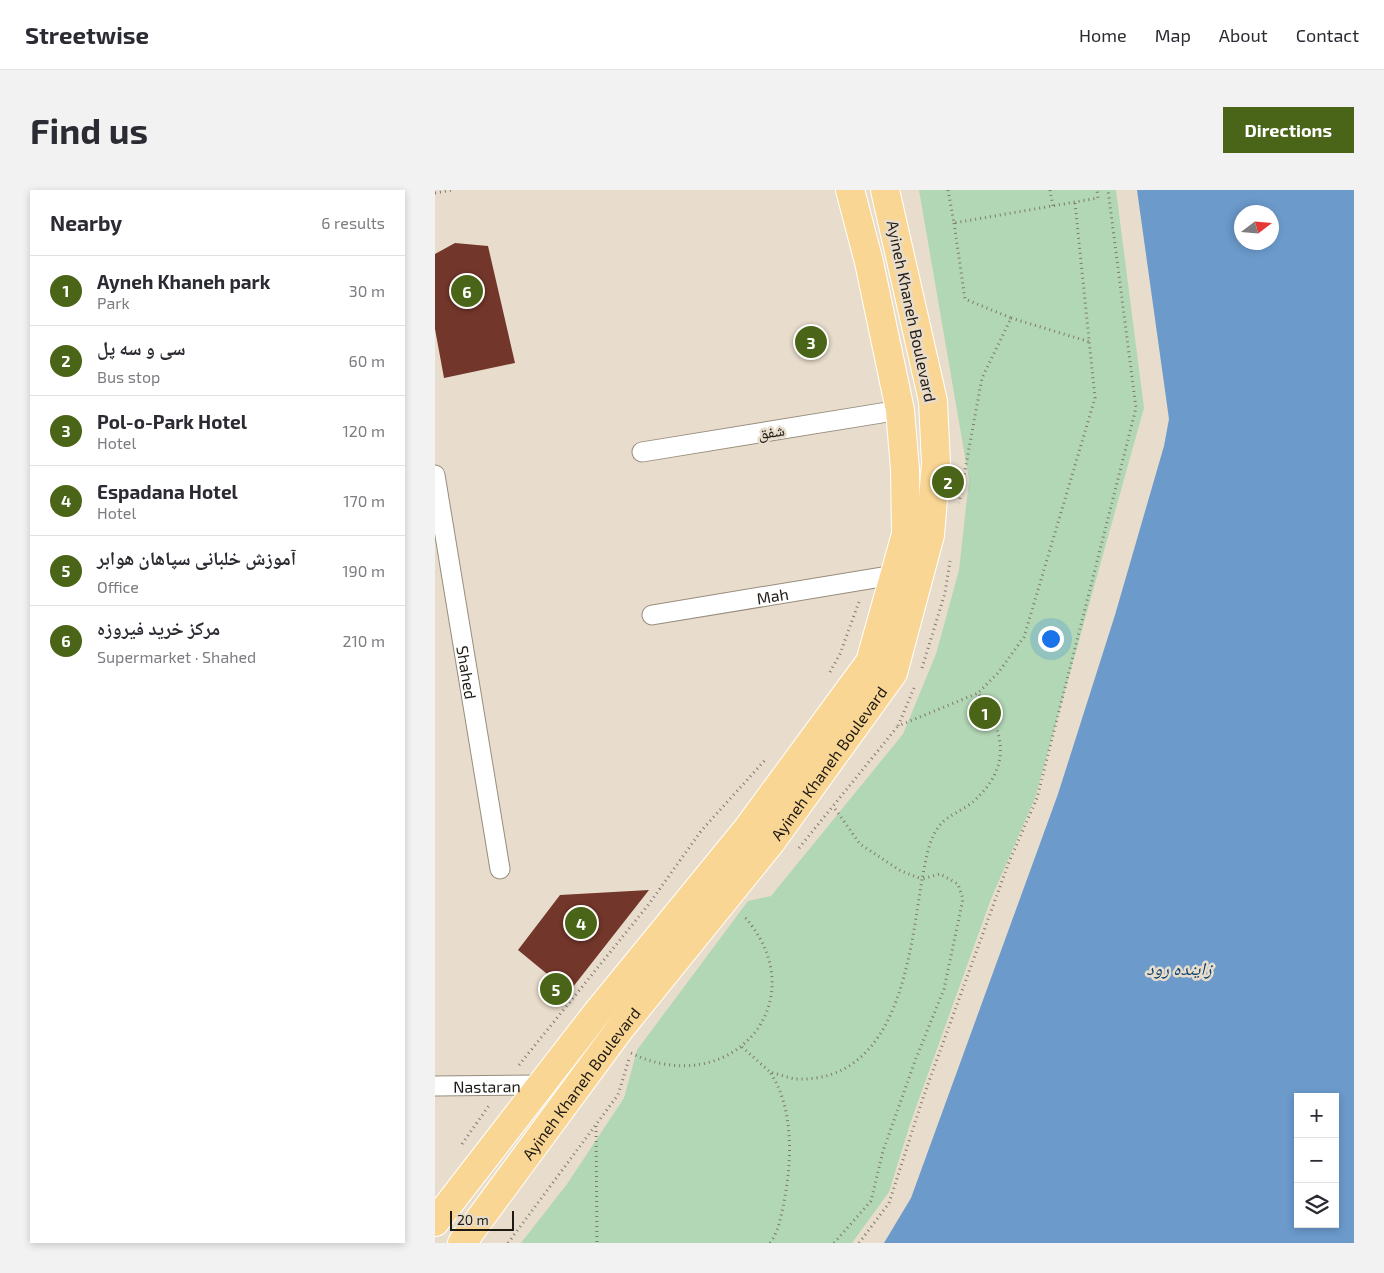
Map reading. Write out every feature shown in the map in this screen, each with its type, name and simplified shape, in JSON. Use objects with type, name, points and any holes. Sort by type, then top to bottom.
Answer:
[{"type":"main road","name":"Ayineh Khaneh Boulevard","points":[[435,1222],[541,1085],[748,828],[871,662],[906,534],[905,469],[900,410],[869,262],[850,190]]},
{"type":"main road","name":"Ayineh Khaneh Boulevard","points":[[462,1243],[619,1030],[771,842],[893,673],[931,535],[936,464],[933,400],[885,190]]},
{"type":"street","name":"شفق","points":[[643,452],[900,410]]},
{"type":"street","name":"Shahed","points":[[435,475],[501,869]]},
{"type":"street","name":"Mah","points":[[652,615],[894,575]]},
{"type":"street","name":"Nastaran","points":[[435,1086],[541,1085]]},
{"type":"path","points":[[435,193],[452,190]]},
{"type":"path","points":[[948,190],[955,223],[1098,198],[1097,190]]},
{"type":"path","points":[[1050,190],[1053,206]]},
{"type":"path","points":[[859,1243],[889,1203],[924,1095],[1009,862],[1037,798],[1136,408],[1108,190]]},
{"type":"path","points":[[770,1072],[795,1079],[825,1076],[849,1068],[879,1037],[901,989],[908,964],[922,879],[931,841],[941,824],[979,795],[991,783],[999,764],[1001,740],[994,716],[978,693],[998,673],[1024,637],[1095,398],[1075,203]]},
{"type":"path","points":[[1011,318],[1090,342]]},
{"type":"path","points":[[826,680],[840,654],[867,579]]},
{"type":"path","points":[[798,850],[898,726]]},
{"type":"path","points":[[458,1150],[503,1086],[649,904],[701,831],[770,754]]},
{"type":"path","points":[[833,806],[860,844],[901,870],[922,879],[940,874],[958,884],[963,899],[944,989],[915,1061],[883,1151],[871,1201],[834,1243]]},
{"type":"path","points":[[508,1243],[618,1095],[631,1053],[650,1062],[695,1067],[721,1060],[742,1047],[757,1029],[769,1007],[772,984],[768,956],[759,936],[740,912]]},
{"type":"path","points":[[742,1047],[770,1072],[779,1085],[785,1109],[790,1154],[786,1192],[777,1234],[770,1243]]},
{"type":"path","points":[[596,1126],[597,1243]]},
{"type":"green space","points":[[919,190],[1116,190],[1144,408],[1035,798],[991,899],[910,1124],[889,1192],[852,1243],[521,1243],[567,1184],[624,1098],[637,1050],[748,901],[771,896],[903,734],[936,654],[959,570],[969,480]]},
{"type":"water","name":"زاینده رود","points":[[1137,190],[1354,190],[1354,1243],[884,1243],[911,1198],[1058,794],[1115,615],[1164,446],[1169,419]]},
{"type":"building","points":[[455,243],[488,246],[515,363],[444,378],[435,329],[435,254]]},
{"type":"building","points":[[649,890],[569,992],[518,950],[560,895]]},
{"type":"place","name":"مرکز خرید فیروزه","points":[[467,291]]},
{"type":"place","name":"Pol-o-Park Hotel","points":[[811,342]]},
{"type":"place","name":"سی و سه پل","points":[[948,482]]},
{"type":"place","name":"Ayneh Khaneh park","points":[[985,713]]},
{"type":"place","name":"Espadana Hotel","points":[[581,923]]},
{"type":"place","name":"آموزش خلبانی سپاهان هوابر","points":[[556,989]]}]
